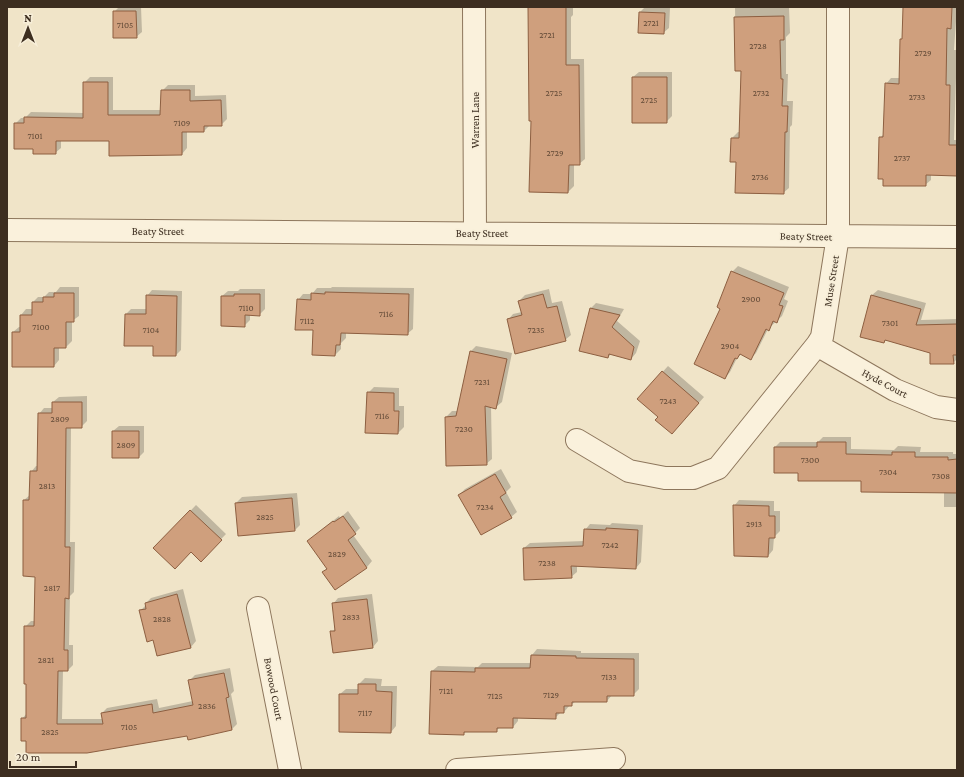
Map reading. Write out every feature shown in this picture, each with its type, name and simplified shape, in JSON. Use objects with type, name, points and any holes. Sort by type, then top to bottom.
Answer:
[{"type":"street","name":"Warren Lane","points":[[474,7],[475,233]]},
{"type":"street","name":"Muse Street","points":[[577,440],[629,471],[665,478],[693,478],[718,468],[822,337],[838,236],[838,7]]},
{"type":"street","name":"Beaty Street","points":[[7,230],[957,237]]},
{"type":"street","name":"Hyde Court","points":[[817,345],[895,390],[936,407],[957,410]]},
{"type":"street","name":"Bowood Court","points":[[258,608],[290,770]]},
{"type":"street","points":[[457,770],[540,767],[614,759]]},
{"type":"building","points":[[528,7],[566,7],[566,65],[579,65],[580,165],[569,165],[568,193],[529,192],[531,121],[529,121]]},
{"type":"building","points":[[903,7],[952,7],[951,29],[947,28],[946,85],[950,85],[949,145],[957,145],[957,176],[926,175],[926,186],[883,186],[883,179],[878,179],[879,137],[883,137],[885,83],[899,84],[900,39],[902,39]]},
{"type":"building","points":[[113,11],[136,11],[137,38],[113,38]]},
{"type":"building","points":[[639,12],[665,13],[664,34],[638,33]]},
{"type":"building","points":[[784,16],[784,40],[780,40],[781,79],[783,79],[782,106],[788,106],[787,132],[785,132],[784,194],[735,193],[736,162],[730,162],[731,138],[739,138],[741,71],[735,71],[734,17]]},
{"type":"building","points":[[632,77],[667,77],[667,123],[632,123]]},
{"type":"building","points":[[83,82],[108,82],[108,115],[160,115],[161,90],[190,90],[190,101],[221,100],[222,126],[204,126],[204,132],[182,132],[182,155],[109,156],[109,141],[56,141],[56,154],[33,154],[33,149],[14,149],[14,123],[24,123],[24,117],[83,118]]},
{"type":"building","points":[[731,271],[784,293],[779,305],[783,306],[777,323],[773,321],[769,331],[766,329],[751,360],[740,354],[737,359],[735,358],[725,379],[694,364],[720,309],[717,307]]},
{"type":"building","points":[[325,292],[409,294],[408,335],[341,333],[340,345],[336,345],[335,356],[312,355],[313,330],[295,330],[297,299],[311,300],[311,293],[325,294]]},
{"type":"building","points":[[54,293],[74,293],[74,322],[66,322],[66,348],[54,348],[54,367],[12,367],[12,332],[20,332],[20,315],[32,315],[32,302],[43,302],[43,297],[54,297]]},
{"type":"building","points":[[234,294],[260,294],[260,316],[245,315],[245,327],[221,326],[221,296],[234,296]]},
{"type":"building","points":[[543,294],[547,308],[557,306],[566,341],[515,354],[507,319],[522,315],[518,301]]},
{"type":"building","points":[[146,295],[177,296],[176,356],[153,356],[153,346],[124,346],[125,314],[146,314]]},
{"type":"building","points":[[871,295],[921,309],[916,325],[957,324],[957,355],[953,355],[954,364],[930,364],[930,353],[885,340],[884,343],[860,337]]},
{"type":"building","points":[[590,308],[620,315],[612,327],[634,347],[631,360],[609,354],[608,358],[579,351]]},
{"type":"building","points":[[470,351],[507,359],[496,409],[485,406],[487,465],[446,466],[445,417],[456,416]]},
{"type":"building","points":[[662,371],[699,403],[672,434],[655,420],[658,417],[637,399]]},
{"type":"building","points":[[367,392],[394,393],[394,411],[399,411],[398,434],[365,433]]},
{"type":"building","points":[[52,402],[82,402],[82,428],[66,428],[65,547],[70,547],[69,599],[65,598],[64,650],[68,650],[68,671],[58,671],[57,724],[103,724],[101,713],[152,704],[153,713],[193,705],[188,680],[224,673],[229,697],[226,698],[232,730],[188,740],[187,736],[87,753],[26,753],[26,741],[21,741],[21,718],[26,718],[26,684],[24,684],[24,626],[34,626],[35,577],[23,576],[23,500],[29,500],[30,471],[37,471],[38,413],[52,413]]},
{"type":"building","points":[[112,431],[139,431],[139,458],[112,458]]},
{"type":"building","points":[[817,442],[846,442],[846,454],[892,455],[892,452],[915,452],[915,457],[948,457],[948,460],[957,459],[957,493],[861,492],[861,481],[798,481],[798,473],[774,473],[774,447],[817,447]]},
{"type":"building","points":[[495,474],[506,493],[500,497],[512,518],[481,535],[458,495]]},
{"type":"building","points":[[292,498],[295,531],[238,536],[235,503]]},
{"type":"building","points":[[733,505],[769,506],[769,516],[775,516],[775,538],[769,538],[768,557],[734,556]]},
{"type":"building","points":[[190,510],[222,540],[201,562],[191,552],[175,569],[153,548]]},
{"type":"building","points":[[343,516],[356,534],[348,540],[367,568],[335,590],[322,572],[327,569],[307,541],[333,521],[334,522]]},
{"type":"building","points":[[606,528],[638,530],[636,569],[571,566],[572,578],[524,580],[523,548],[583,546],[584,529],[606,530]]},
{"type":"building","points":[[177,594],[191,648],[157,656],[153,640],[147,642],[139,610],[146,609],[145,603]]},
{"type":"building","points":[[367,599],[373,648],[333,653],[330,631],[335,631],[332,603]]},
{"type":"building","points":[[531,655],[576,656],[576,658],[634,659],[634,696],[607,696],[607,702],[572,702],[572,706],[564,706],[564,713],[556,713],[556,719],[513,718],[513,728],[497,728],[497,732],[464,732],[464,735],[429,734],[431,671],[475,672],[475,668],[530,668]]},
{"type":"building","points":[[358,684],[376,684],[376,691],[392,692],[391,733],[339,732],[339,694],[358,694]]}]
